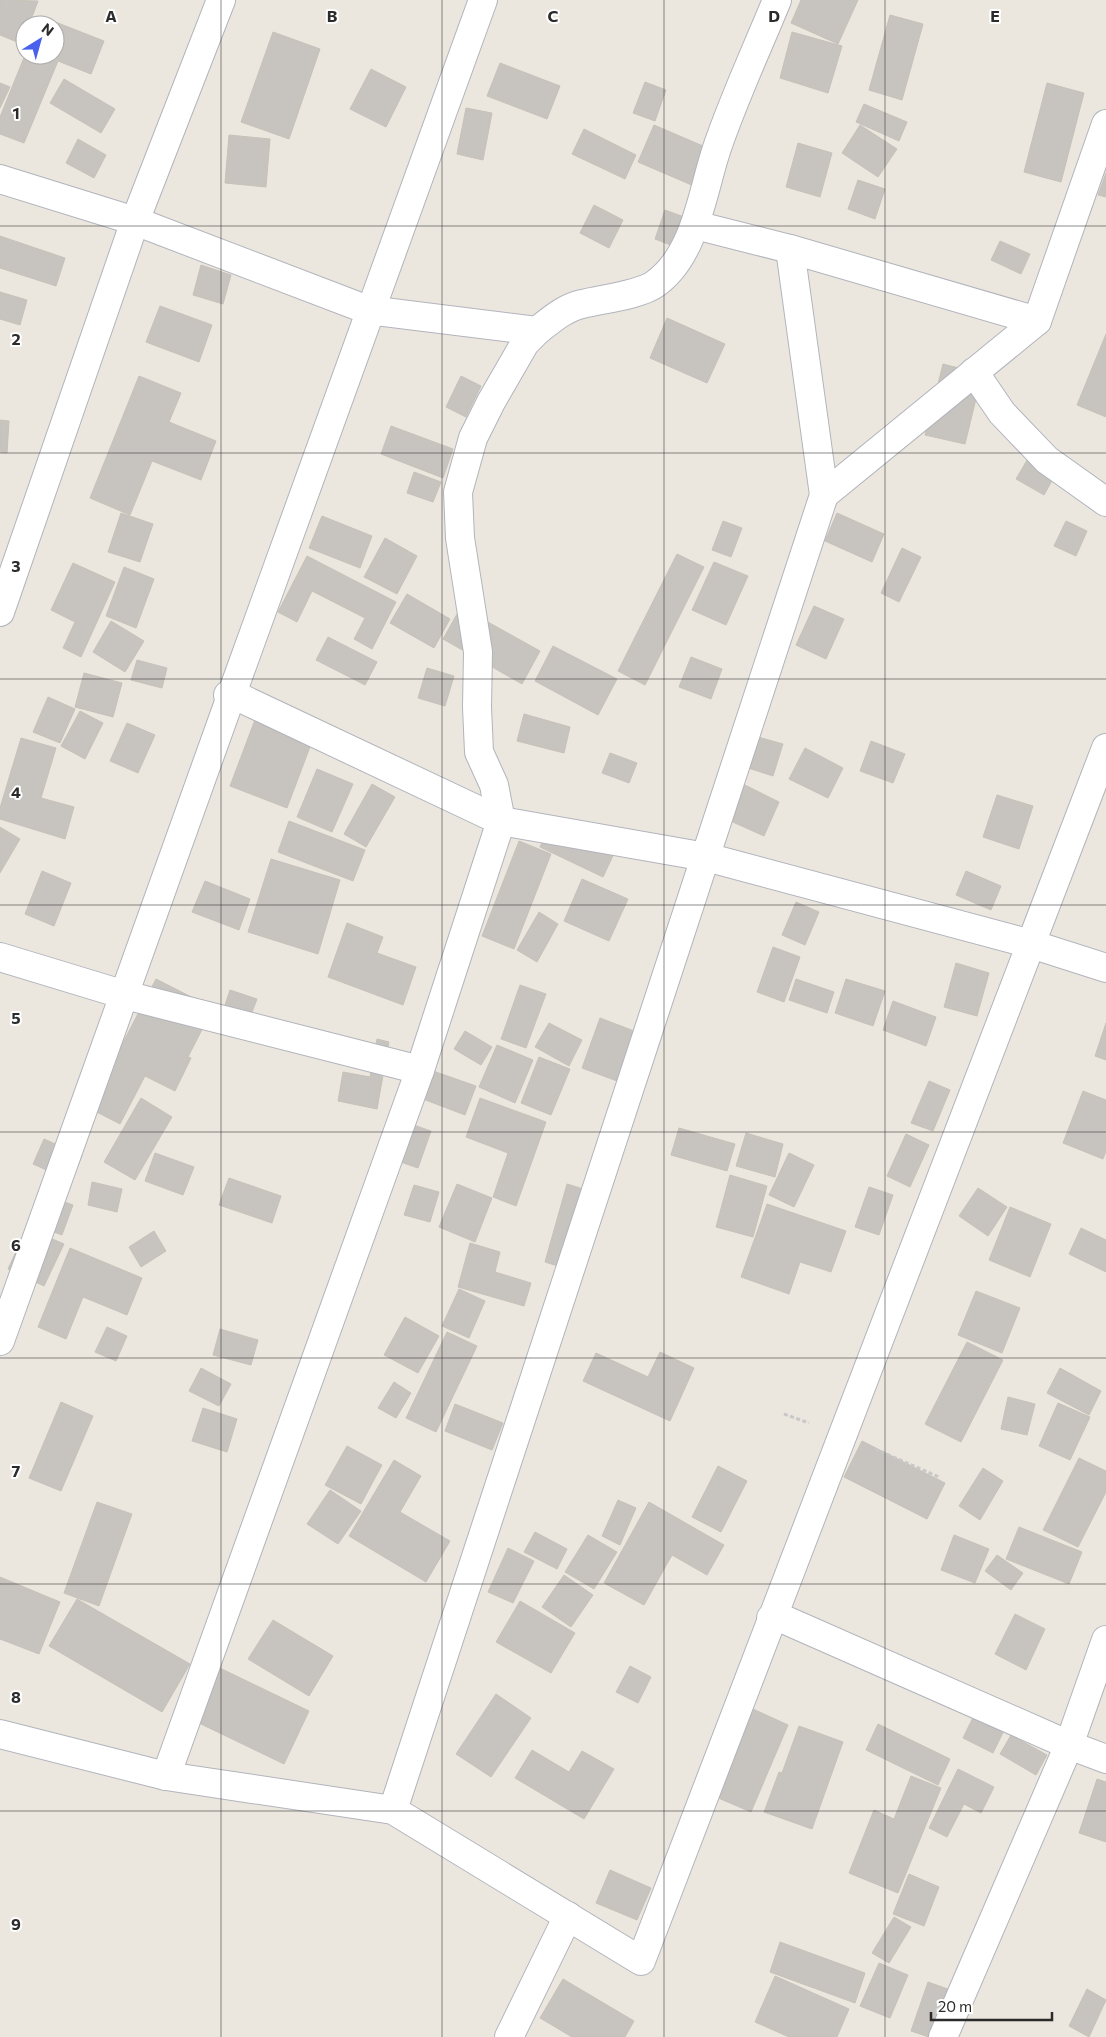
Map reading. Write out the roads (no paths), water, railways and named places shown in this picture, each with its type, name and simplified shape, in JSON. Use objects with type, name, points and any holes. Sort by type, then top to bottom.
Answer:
[{"type":"street","points":[[0,612],[136,221],[221,0]]},
{"type":"street","points":[[0,1341],[368,310],[483,0]]},
{"type":"street","points":[[166,1776],[420,1070],[501,820],[494,785],[479,752],[477,707],[478,652],[460,538],[458,492],[473,438],[491,402],[525,344],[537,331],[562,312],[581,304],[618,296],[654,285],[674,266],[695,226],[717,147],[778,0]]},
{"type":"street","points":[[824,495],[1037,321],[1106,124]]},
{"type":"street","points":[[0,179],[136,221],[368,310],[537,331]]},
{"type":"street","points":[[695,226],[790,249],[1037,321]]},
{"type":"street","points":[[393,1810],[824,495],[790,249]]},
{"type":"street","points":[[974,372],[1002,413],[1047,460],[1106,502]]},
{"type":"street","points":[[230,694],[501,820],[706,857],[1031,944],[1106,968]]},
{"type":"street","points":[[0,1734],[166,1776],[393,1810],[641,1961],[1106,748]]},
{"type":"street","points":[[0,957],[125,995],[420,1070]]},
{"type":"street","points":[[772,1616],[1069,1745],[1106,1759]]},
{"type":"street","points":[[943,2037],[1069,1745],[1106,1640]]},
{"type":"street","points":[[509,2037],[568,1916]]}]
